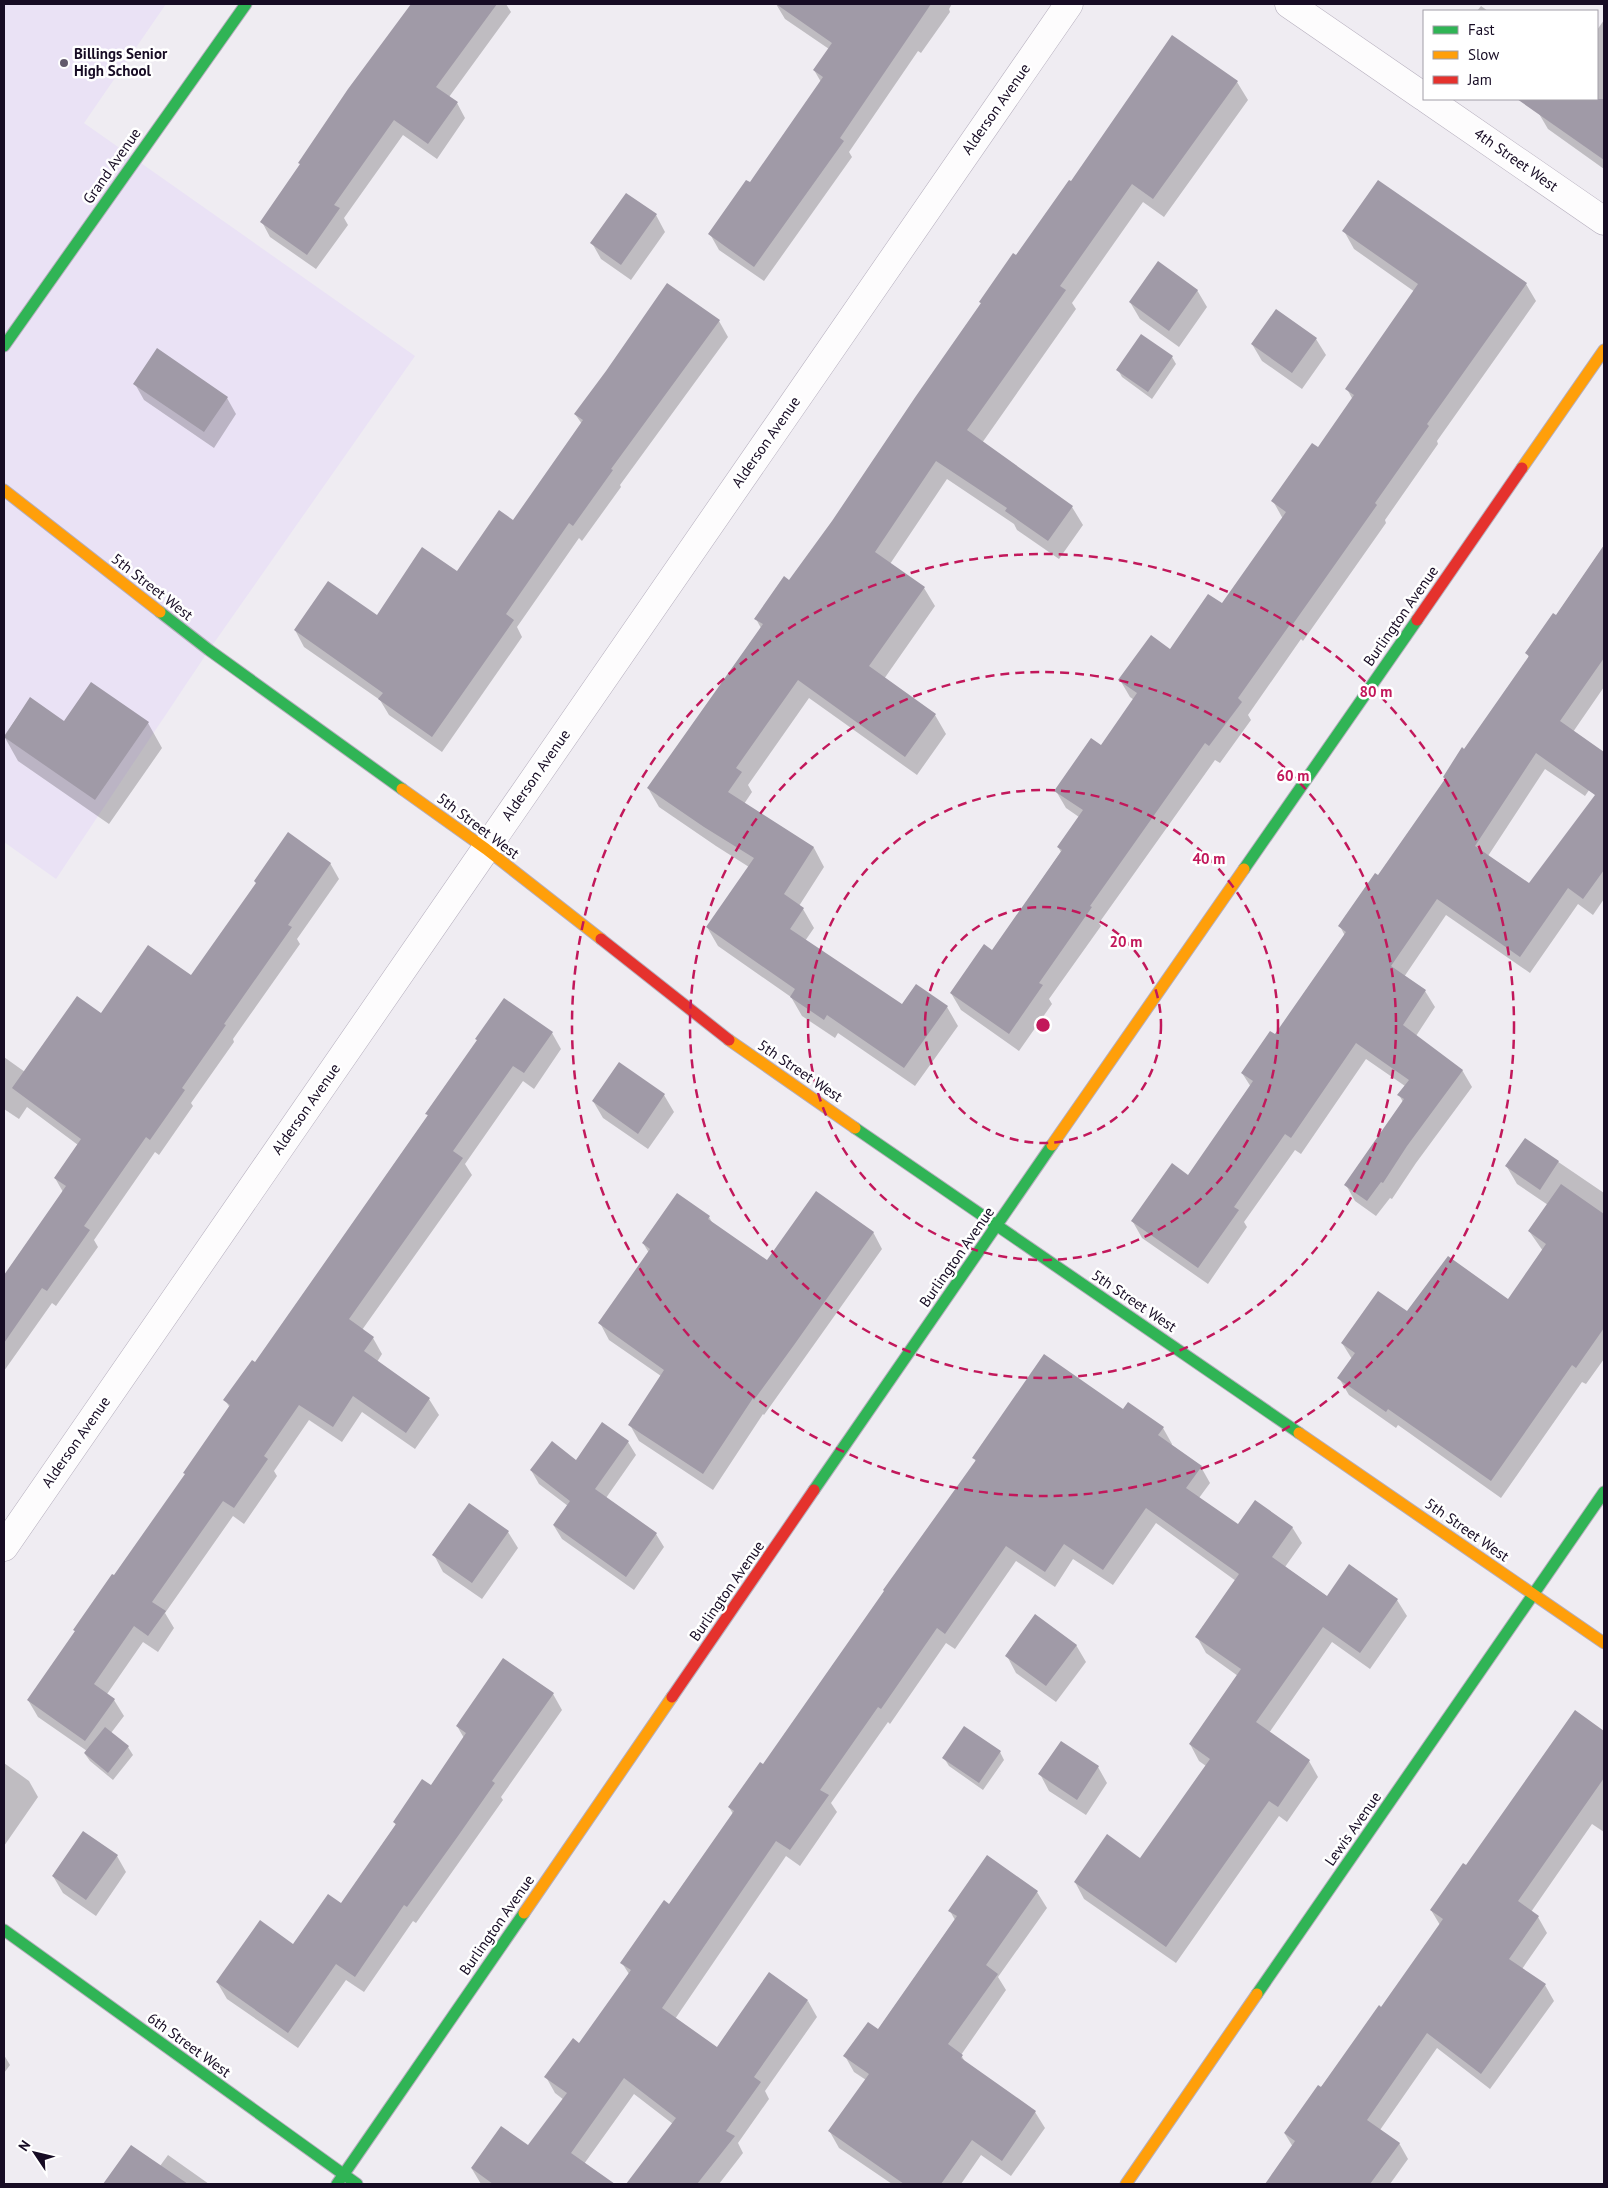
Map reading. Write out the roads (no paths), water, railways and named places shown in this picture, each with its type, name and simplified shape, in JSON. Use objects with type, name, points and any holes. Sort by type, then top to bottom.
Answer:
[{"type":"street","name":"Grand Avenue","points":[[4,346],[246,4]]},
{"type":"street","name":"Alderson Avenue","points":[[4,1547],[1069,4]]},
{"type":"street","name":"4th Street West","points":[[1289,4],[1423,96]]},
{"type":"street","name":"4th Street West","points":[[1429,100],[1604,221]]},
{"type":"street","name":"Burlington Avenue","points":[[340,2180],[997,1225],[1604,350]]},
{"type":"street","name":"5th Street West","points":[[4,490],[209,650],[486,849],[738,1047],[1604,1643]]},
{"type":"street","name":"Lewis Avenue","points":[[1126,2184],[1604,1492]]},
{"type":"street","name":"6th Street West","points":[[4,1930],[340,2180],[357,2184]]},
{"type":"place","name":"Billings Senior High School","points":[[64,63]]}]
